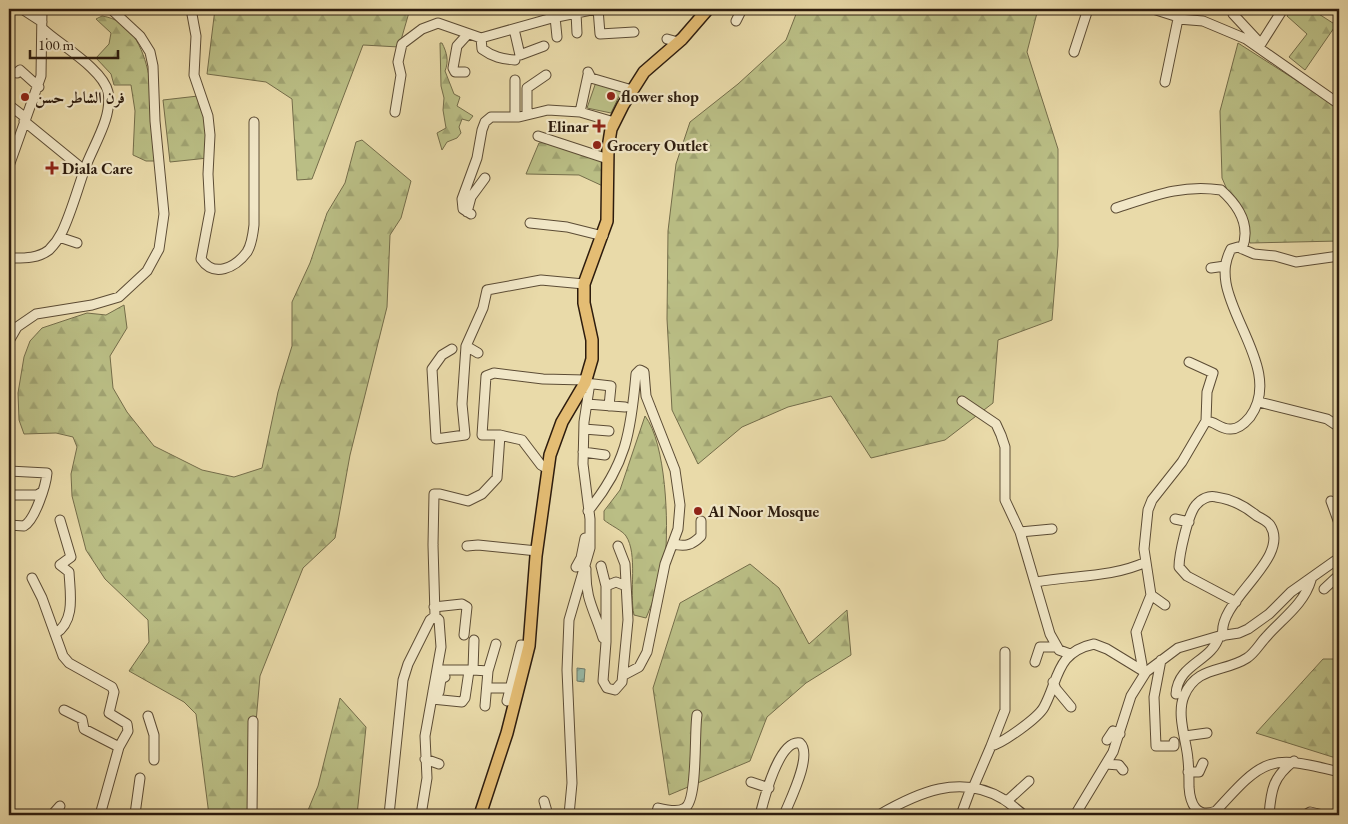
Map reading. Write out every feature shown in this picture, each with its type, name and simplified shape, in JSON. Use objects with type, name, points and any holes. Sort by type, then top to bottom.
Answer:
[{"type":"main road","points":[[482,813],[507,733],[530,646],[537,551],[548,468],[555,438],[584,384],[592,359],[594,330],[584,303],[584,284],[603,236],[608,215],[609,138],[614,122],[644,72],[672,40],[708,9]]},
{"type":"street","points":[[9,258],[42,255],[59,237],[103,125],[108,91],[86,64],[43,25],[22,9]]},
{"type":"street","points":[[9,166],[38,87],[42,61],[42,9]]},
{"type":"street","points":[[9,341],[17,327],[36,314],[92,305],[119,296],[147,271],[159,249],[164,214],[155,121],[153,64],[150,52],[140,36],[115,10],[100,9]]},
{"type":"street","points":[[191,9],[196,36],[194,75],[208,116],[210,135],[208,174],[210,211],[201,259],[211,270],[216,271],[228,267],[243,256],[252,240],[254,225],[254,122]]},
{"type":"street","points":[[547,9],[556,17],[556,37]]},
{"type":"street","points":[[395,112],[401,75],[398,62],[402,44],[422,29],[438,24],[481,38],[556,17],[596,9]]},
{"type":"street","points":[[596,9],[600,34],[634,32]]},
{"type":"street","points":[[594,32],[596,9]]},
{"type":"street","points":[[736,21],[742,9]]},
{"type":"street","points":[[1074,52],[1088,9]]},
{"type":"street","points":[[1153,9],[1175,16],[1178,19],[1204,21],[1260,45]]},
{"type":"street","points":[[1260,45],[1283,9]]},
{"type":"street","points":[[576,13],[577,33]]},
{"type":"street","points":[[1233,14],[1260,45],[1339,104]]},
{"type":"street","points":[[1165,82],[1178,19]]},
{"type":"street","points":[[514,29],[520,55],[544,46]]},
{"type":"street","points":[[465,72],[456,72],[453,68],[458,46],[467,35]]},
{"type":"street","points":[[481,38],[482,49],[487,57],[515,60]]},
{"type":"street","points":[[17,73],[20,70],[38,87]]},
{"type":"street","points":[[580,112],[588,74],[591,78],[632,90]]},
{"type":"street","points":[[527,114],[527,88],[546,75]]},
{"type":"street","points":[[514,80],[514,118]]},
{"type":"street","points":[[9,105],[84,170]]},
{"type":"street","points":[[485,178],[472,197],[469,213],[463,209],[462,199],[477,158],[485,122],[491,116],[514,118],[548,110],[580,112],[614,122]]},
{"type":"street","points":[[538,136],[555,140],[608,159]]},
{"type":"street","points":[[555,140],[556,136],[568,138]]},
{"type":"street","points":[[1116,208],[1182,188],[1199,186],[1221,190],[1242,215],[1246,233],[1242,249]]},
{"type":"street","points":[[530,223],[587,231],[603,236]]},
{"type":"street","points":[[59,237],[77,242]]},
{"type":"street","points":[[1206,421],[1226,429],[1236,428],[1249,419],[1259,402],[1257,369],[1229,292],[1225,266],[1231,249],[1238,247],[1254,254],[1275,256],[1296,262],[1339,256]]},
{"type":"street","points":[[1211,268],[1225,266]]},
{"type":"street","points":[[452,349],[442,355],[432,369],[436,439],[465,434],[462,404],[466,346],[483,308],[486,290],[541,280],[584,284]]},
{"type":"street","points":[[466,346],[478,353]]},
{"type":"street","points":[[1143,671],[1136,632],[1151,595],[1144,536],[1152,500],[1182,462],[1206,421],[1207,392],[1212,373],[1189,362]]},
{"type":"street","points":[[576,568],[585,543],[588,510],[610,483],[625,450],[632,415],[636,374],[640,370],[644,372],[646,396],[675,470],[680,505],[678,529],[665,564],[646,652],[640,667],[624,675]]},
{"type":"street","points":[[548,468],[541,465],[522,440],[482,435],[486,376],[494,373],[611,386],[609,406]]},
{"type":"street","points":[[569,815],[572,783],[567,695],[569,620],[590,548],[584,452],[584,429],[589,389],[584,384]]},
{"type":"street","points":[[962,401],[996,424],[1001,435],[1005,447],[1005,500],[1020,532],[1050,634],[1057,647],[1063,653],[1070,654]]},
{"type":"street","points":[[1259,402],[1327,419],[1339,427]]},
{"type":"street","points":[[587,404],[624,407]]},
{"type":"street","points":[[584,429],[609,431]]},
{"type":"street","points":[[389,815],[405,672],[434,612],[434,494],[468,501],[482,494],[497,478],[500,436]]},
{"type":"street","points":[[584,452],[605,455]]},
{"type":"street","points":[[9,471],[47,473],[46,482],[28,524],[18,527],[9,524]]},
{"type":"street","points":[[9,495],[38,495],[42,492]]},
{"type":"street","points":[[1176,694],[1180,676],[1217,643],[1221,636],[1223,621],[1255,578],[1272,548],[1273,535],[1269,525],[1245,507],[1224,498],[1211,496],[1192,503],[1179,567],[1188,576],[1236,602]]},
{"type":"street","points":[[1331,501],[1339,523]]},
{"type":"street","points":[[1175,519],[1189,522]]},
{"type":"street","points":[[55,634],[63,629],[70,615],[69,572],[60,565],[71,557],[60,520]]},
{"type":"street","points":[[674,544],[683,546],[694,544],[701,536],[701,521]]},
{"type":"street","points":[[1020,532],[1052,529]]},
{"type":"street","points":[[467,546],[478,545],[537,551]]},
{"type":"street","points":[[601,566],[606,586],[604,685],[611,690],[618,688],[624,675],[628,620],[625,564],[618,546]]},
{"type":"street","points":[[1075,815],[1106,764],[1120,734],[1131,696],[1143,671],[1185,645],[1239,633],[1248,629],[1269,614],[1297,588],[1311,580],[1339,558]]},
{"type":"street","points":[[586,562],[586,589],[589,605],[606,642]]},
{"type":"street","points":[[1036,582],[1086,577],[1127,569],[1146,562]]},
{"type":"street","points":[[1324,589],[1339,575]]},
{"type":"street","points":[[32,578],[63,656],[69,663],[108,683],[114,689],[109,713],[114,718],[123,720],[128,728],[119,747],[100,815]]},
{"type":"street","points":[[1311,580],[1301,600],[1291,613],[1249,657],[1210,670],[1192,684],[1182,702],[1190,800],[1192,806],[1200,814],[1216,811],[1250,775],[1274,763],[1294,761],[1339,772]]},
{"type":"street","points":[[606,586],[616,582],[626,586]]},
{"type":"street","points":[[1151,595],[1165,605]]},
{"type":"street","points":[[434,612],[462,604],[467,607],[464,635]]},
{"type":"street","points":[[421,815],[427,778],[425,736],[441,638],[439,620],[434,612]]},
{"type":"street","points":[[433,695],[462,702],[465,698],[471,670],[474,640]]},
{"type":"street","points":[[485,706],[488,672],[496,644]]},
{"type":"street","points":[[992,746],[1000,744],[1040,714],[1062,663],[1070,654],[1094,644],[1107,649],[1143,671]]},
{"type":"street","points":[[507,701],[521,645],[530,646]]},
{"type":"street","points":[[1035,662],[1040,647],[1057,647]]},
{"type":"street","points":[[961,815],[983,761],[992,746],[1004,716],[1010,694],[1005,652]]},
{"type":"street","points":[[1161,660],[1154,697],[1156,746],[1174,746],[1174,742]]},
{"type":"street","points":[[437,670],[488,672]]},
{"type":"street","points":[[433,695],[439,692],[441,679],[445,677]]},
{"type":"street","points":[[1053,682],[1056,689],[1071,708]]},
{"type":"street","points":[[489,688],[510,688]]},
{"type":"street","points":[[64,710],[82,719],[84,729],[119,747]]},
{"type":"street","points":[[656,815],[658,808],[685,809],[691,801],[697,715]]},
{"type":"street","points":[[148,716],[154,735],[154,760]]},
{"type":"street","points":[[252,815],[253,722]]},
{"type":"street","points":[[1107,740],[1112,731],[1120,734]]},
{"type":"street","points":[[1185,736],[1207,733]]},
{"type":"street","points":[[760,815],[786,747],[796,742],[800,743],[805,750],[803,766],[784,815]]},
{"type":"street","points":[[425,759],[439,764]]},
{"type":"street","points":[[1269,815],[1276,779],[1280,772],[1294,761]]},
{"type":"street","points":[[1106,764],[1118,764],[1123,770]]},
{"type":"street","points":[[1192,815],[1186,802],[1185,765],[1198,772],[1204,764]]},
{"type":"street","points":[[131,815],[135,814],[138,807],[140,778]]},
{"type":"street","points":[[1007,801],[1029,781]]},
{"type":"street","points":[[751,782],[769,788]]},
{"type":"street","points":[[879,815],[929,791],[948,787],[972,788],[1007,801],[1024,815]]},
{"type":"street","points":[[759,794],[760,815]]},
{"type":"street","points":[[544,801],[548,815]]},
{"type":"street","points":[[52,815],[60,806]]},
{"type":"street","points":[[1304,815],[1310,812],[1322,815]]},
{"type":"green space","points":[[215,9],[410,9],[399,47],[363,45],[312,179],[297,180],[292,99],[266,82],[207,74]]},
{"type":"green space","points":[[798,9],[1038,9],[1027,52],[1058,149],[1058,246],[1052,320],[998,340],[993,403],[945,440],[871,458],[831,396],[788,407],[742,427],[698,464],[672,410],[667,319],[668,231],[676,164],[690,122],[738,84],[786,40]]},
{"type":"green space","points":[[1291,9],[1311,9],[1336,25],[1305,70],[1289,57],[1307,34],[1287,16]]},
{"type":"green space","points":[[102,16],[120,23],[134,36],[143,54],[153,99],[157,161],[146,161],[133,155],[135,111],[131,85],[114,85],[111,74],[96,58],[109,44],[111,33],[96,19]]},
{"type":"green space","points":[[440,43],[442,43],[447,57],[445,71],[454,94],[460,97],[457,106],[473,116],[469,121],[462,119],[459,127],[461,133],[457,138],[447,142],[442,150],[437,133],[446,128],[443,110],[444,98],[441,86]]},
{"type":"green space","points":[[1238,43],[1327,100],[1339,111],[1339,241],[1250,243],[1222,178],[1220,111]]},
{"type":"green space","points":[[596,82],[622,90],[611,113],[587,108]]},
{"type":"green space","points":[[198,96],[204,111],[208,158],[170,162],[163,100]]},
{"type":"green space","points":[[362,140],[411,181],[401,218],[390,235],[387,307],[350,455],[335,538],[303,568],[260,676],[248,815],[209,815],[196,714],[184,702],[129,671],[149,642],[148,620],[105,579],[86,550],[72,496],[71,474],[77,447],[73,437],[56,433],[24,434],[19,420],[18,393],[24,357],[30,341],[42,328],[87,313],[106,315],[124,305],[127,328],[110,356],[113,388],[127,412],[154,446],[202,470],[234,477],[262,468],[278,392],[292,346],[292,302],[310,263],[327,213],[345,183],[356,142]]},
{"type":"green space","points":[[548,142],[603,159],[605,187],[579,175],[526,174],[539,143]]},
{"type":"green space","points":[[645,416],[652,428],[662,464],[667,526],[664,566],[646,618],[634,615],[630,544],[624,534],[604,520],[604,511],[620,490]]},
{"type":"green space","points":[[750,564],[779,588],[809,644],[847,610],[851,655],[806,683],[767,717],[750,761],[669,795],[653,688],[680,603]]},
{"type":"green space","points":[[1323,659],[1339,659],[1339,759],[1256,733]]},
{"type":"green space","points":[[340,698],[366,727],[357,815],[306,815],[318,786]]},
{"type":"water","points":[[577,668],[585,669],[584,682],[577,681]]},
{"type":"place","name":"flower shop","points":[[611,96]]},
{"type":"place","name":"فرن الشاطر حسن","points":[[25,97]]},
{"type":"place","name":"Elinar","points":[[599,126]]},
{"type":"place","name":"Grocery Outlet","points":[[597,145]]},
{"type":"place","name":"Diala Care","points":[[52,168]]},
{"type":"place","name":"Al Noor Mosque","points":[[698,511]]}]
